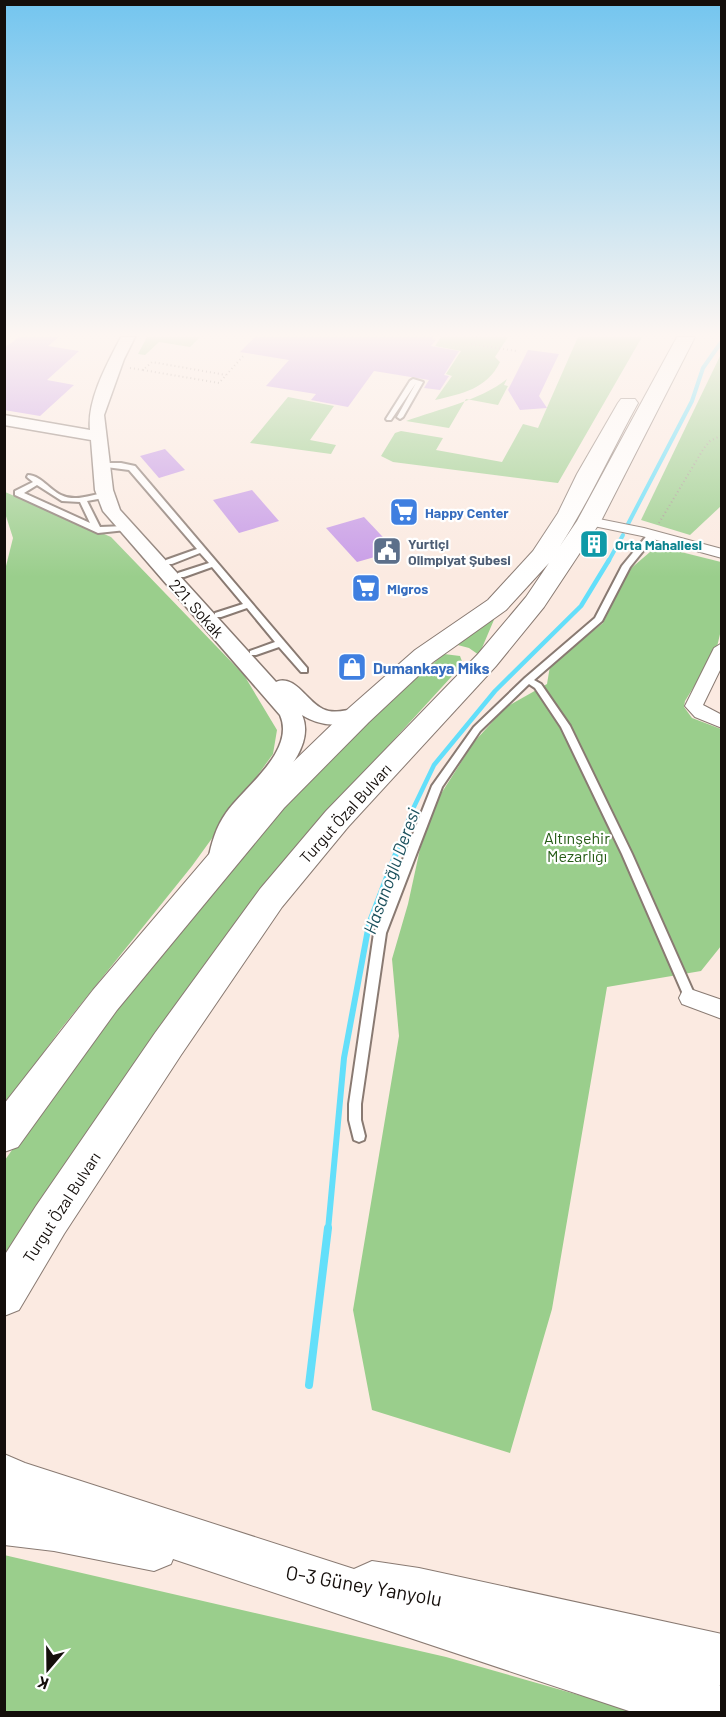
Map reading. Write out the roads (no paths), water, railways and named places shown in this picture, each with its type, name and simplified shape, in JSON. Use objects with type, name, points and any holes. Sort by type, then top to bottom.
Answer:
[{"type":"main road","name":"Turgut Özal Bulvarı","points":[[4,1143],[15,1121],[105,1000],[273,800],[359,715],[424,656],[497,605],[580,517],[588,474],[620,417]]},
{"type":"main road","name":"Turgut Özal Bulvarı","points":[[4,1294],[50,1220],[168,1044],[271,898],[337,819],[487,660],[535,602],[580,517],[639,417]]},
{"type":"main road","points":[[359,715],[445,651],[457,651],[467,656],[471,660],[470,666],[431,711],[410,740]]},
{"type":"main road","points":[[4,1279],[50,1220]]},
{"type":"main road","points":[[4,1476],[14,1483],[292,1573],[596,1676],[722,1712]]},
{"type":"main road","name":"O-3 Güney Yanyolu","points":[[4,1521],[54,1527],[292,1573],[419,1593],[722,1660]]},
{"type":"main road","points":[[419,1593],[518,1627],[722,1677]]},
{"type":"street","points":[[58,428],[79,425],[92,417]]},
{"type":"street","name":"221. Sokak","points":[[96,417],[106,495],[112,510],[268,686],[295,722],[292,743],[284,757],[234,819],[223,841],[220,861]]},
{"type":"street","name":"221. Sokak","points":[[115,417],[111,428],[109,472],[120,502],[137,528],[303,706],[315,716],[328,720],[341,720],[359,715]]},
{"type":"street","points":[[4,420],[98,437]]},
{"type":"street","points":[[580,517],[722,554]]},
{"type":"street","points":[[721,654],[694,706],[701,713],[722,722]]},
{"type":"street","points":[[690,998],[722,1010]]},
{"type":"lane","points":[[109,465],[132,468],[304,670]]},
{"type":"lane","points":[[31,477],[58,498],[79,500],[106,495]]},
{"type":"lane","points":[[38,482],[18,493],[106,532],[126,528]]},
{"type":"lane","points":[[58,511],[79,500]]},
{"type":"lane","points":[[79,500],[96,528]]},
{"type":"lane","points":[[359,1136],[355,1120],[355,1104],[380,933],[437,786],[477,729],[528,680],[599,619],[626,566],[648,534]]},
{"type":"lane","points":[[175,568],[202,550]]},
{"type":"lane","points":[[175,568],[214,564]]},
{"type":"lane","points":[[218,615],[249,605]]},
{"type":"lane","points":[[253,653],[281,643]]},
{"type":"lane","points":[[528,680],[537,687],[565,726],[627,854],[690,998]]},
{"type":"waterway","name":"Hasanoğlu Deresi","points":[[628,524],[684,417]]},
{"type":"waterway","name":"Hasanoğlu Deresi","points":[[608,562],[623,535]]},
{"type":"waterway","name":"Hasanoğlu Deresi","points":[[396,853],[411,813],[434,765],[495,691],[581,606],[609,560]]},
{"type":"waterway","name":"Hasanoğlu Deresi","points":[[328,1230],[344,1058],[369,924],[397,851]]},
{"type":"waterway","name":"Hasanoğlu Deresi","points":[[309,1385],[328,1228]]},
{"type":"place","name":"Happy Center","points":[[404,512]]},
{"type":"place","name":"Orta Mahallesi","points":[[594,544]]},
{"type":"place","name":"Yurtiçi Olimpiyat Şubesi","points":[[387,551]]},
{"type":"place","name":"Migros","points":[[366,588]]},
{"type":"place","name":"Dumankaya Miks","points":[[352,667]]},
{"type":"park label","name":"Altınşehir Mezarlığı","points":[[577,846]]}]
